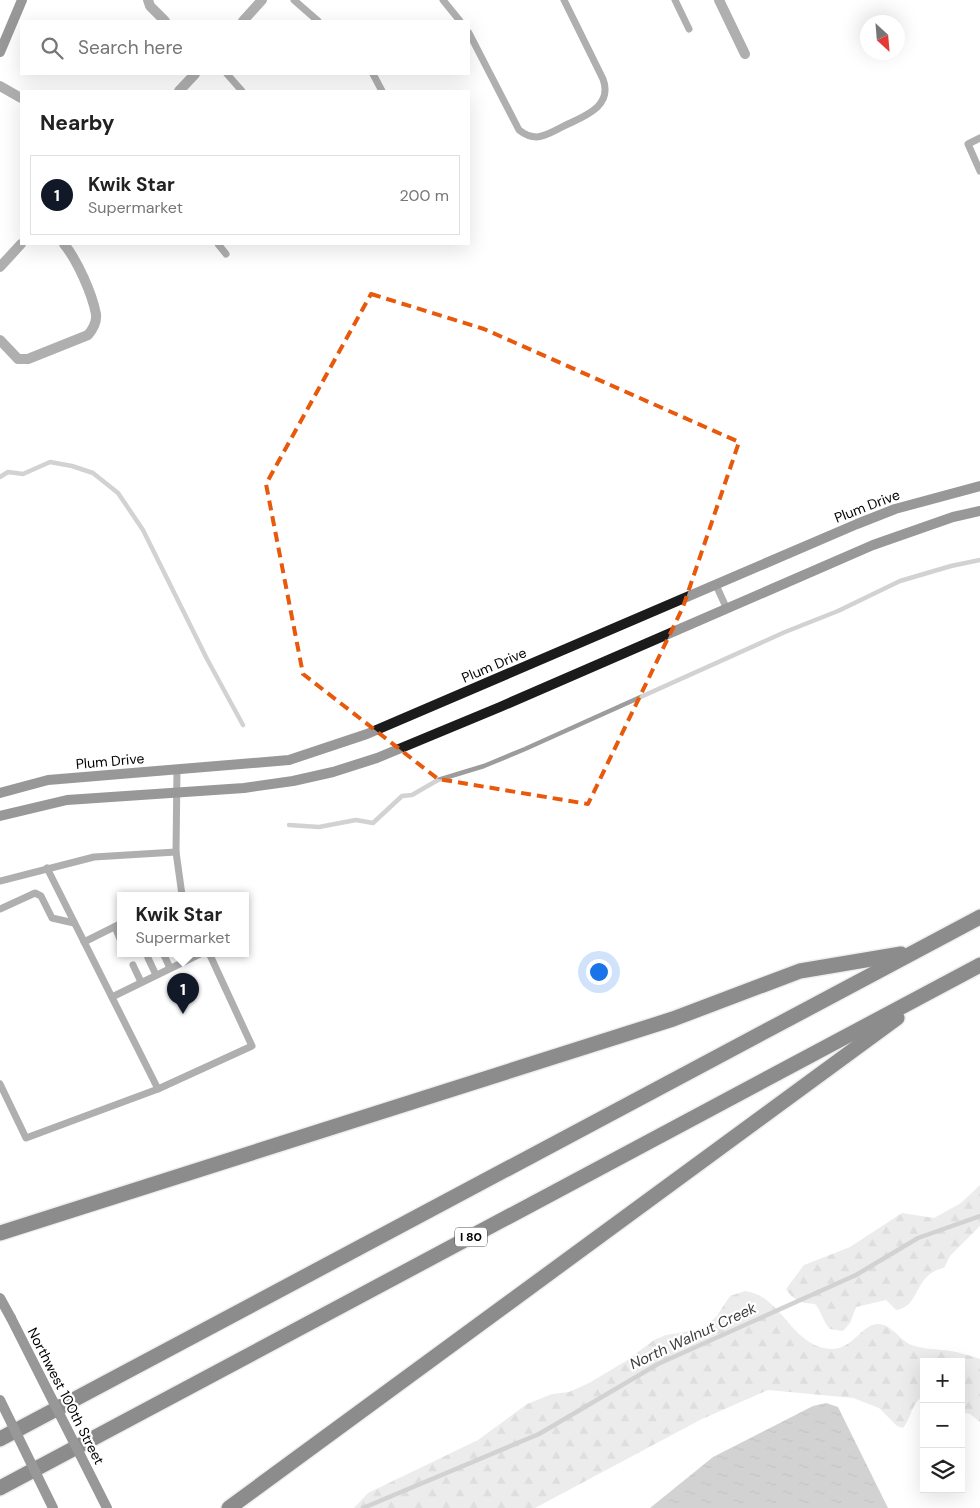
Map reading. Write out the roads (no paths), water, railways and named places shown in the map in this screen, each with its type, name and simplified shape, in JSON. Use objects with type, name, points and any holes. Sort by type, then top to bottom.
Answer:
[{"type":"highway","points":[[0,1439],[980,917]]},
{"type":"highway","points":[[0,1233],[673,1019],[800,971],[915,952]]},
{"type":"highway","name":"I 80","points":[[0,1488],[980,965]]},
{"type":"highway","points":[[229,1508],[941,986]]},
{"type":"street","points":[[0,52],[22,0]]},
{"type":"street","points":[[148,0],[150,6],[164,20]]},
{"type":"street","points":[[244,20],[262,0]]},
{"type":"street","points":[[719,0],[746,54]]},
{"type":"street","points":[[180,90],[194,75]]},
{"type":"street","points":[[0,86],[20,97]]},
{"type":"street","points":[[0,267],[20,245]]},
{"type":"street","points":[[0,340],[18,359],[28,360],[88,335],[94,328],[96,315],[76,258],[65,245]]},
{"type":"street","name":"Plum Drive","points":[[0,793],[48,780],[289,760],[328,748],[376,730],[857,524],[935,497],[980,486]]},
{"type":"street","points":[[0,816],[67,800],[208,792],[293,782],[377,758],[500,707],[726,607],[913,530],[953,516],[980,511]]},
{"type":"street","name":"Northwest 100th Street","points":[[0,1298],[107,1508]]},
{"type":"street","points":[[0,1400],[53,1508]]},
{"type":"lane","points":[[294,0],[317,20]]},
{"type":"lane","points":[[443,0],[459,20]]},
{"type":"lane","points":[[470,36],[518,130],[527,135],[537,137],[547,134],[591,113],[603,101],[605,92],[603,79],[564,0]]},
{"type":"lane","points":[[675,0],[689,29]]},
{"type":"lane","points":[[228,75],[241,90]]},
{"type":"lane","points":[[374,75],[381,90]]},
{"type":"lane","points":[[980,138],[968,144],[980,171]]},
{"type":"lane","points":[[219,245],[226,254]]},
{"type":"lane","points":[[716,585],[726,607]]},
{"type":"lane","points":[[177,769],[176,852],[181,892]]},
{"type":"lane","points":[[0,881],[94,857],[176,852]]},
{"type":"lane","points":[[47,868],[158,1090]]},
{"type":"lane","points":[[0,909],[35,893],[41,896],[52,918],[74,923]]},
{"type":"lane","points":[[84,942],[117,926]]},
{"type":"lane","points":[[165,957],[170,968]]},
{"type":"lane","points":[[182,957],[184,962]]},
{"type":"lane","points":[[112,997],[194,957]]},
{"type":"lane","points":[[0,1084],[26,1138],[158,1090],[252,1046],[212,957]]},
{"type":"lane","points":[[148,958],[156,975]]},
{"type":"lane","points":[[133,965],[141,982]]},
{"type":"water","points":[[826,1403],[838,1407],[888,1508],[650,1508],[713,1457],[813,1406]]},
{"type":"waterway","points":[[0,477],[8,472],[23,474],[50,462],[72,466],[93,473],[118,493],[143,530],[207,659],[243,725]]},
{"type":"waterway","points":[[289,825],[319,827],[356,820],[373,823],[402,796],[412,795],[438,780],[484,766],[525,749],[785,632],[838,611],[900,581],[951,566],[980,560]]},
{"type":"waterway","name":"North Walnut Creek","points":[[363,1508],[539,1434],[658,1364],[856,1275],[918,1238],[980,1216]]},
{"type":"place","name":"Kwik Star","points":[[183,1014]]}]
